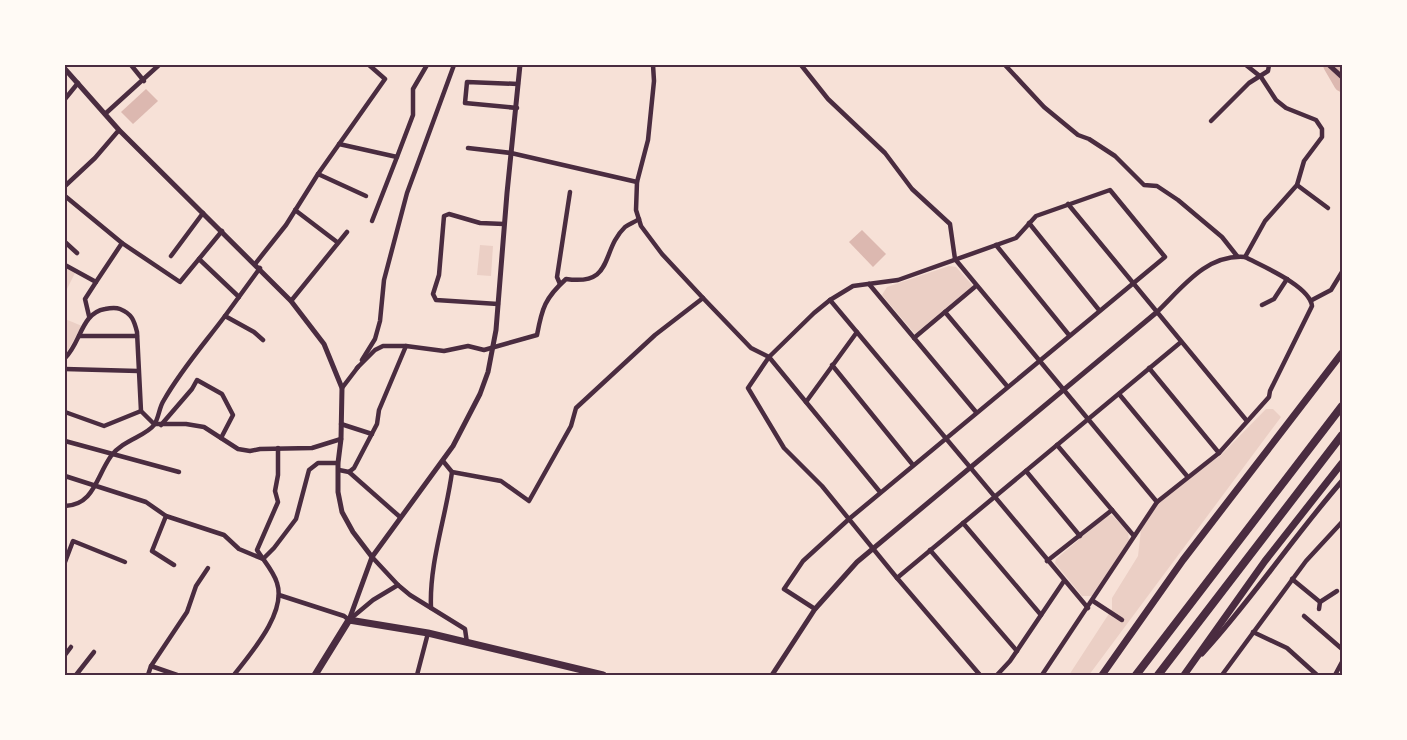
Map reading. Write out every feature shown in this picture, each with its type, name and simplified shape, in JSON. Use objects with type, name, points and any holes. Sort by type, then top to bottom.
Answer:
[{"type":"highway","points":[[1136,675],[1342,406]]},
{"type":"highway","points":[[1158,675],[1342,435]]},
{"type":"main road","points":[[1102,675],[1184,560],[1342,353]]},
{"type":"main road","points":[[1184,675],[1265,561],[1342,462]]},
{"type":"main road","points":[[315,675],[349,620],[428,633],[603,675]]},
{"type":"street","points":[[131,65],[144,81]]},
{"type":"street","points":[[104,114],[144,81],[159,65]]},
{"type":"street","points":[[255,264],[295,210],[385,79],[369,65]]},
{"type":"street","points":[[372,221],[413,115],[413,89],[427,65]]},
{"type":"street","points":[[358,368],[375,339],[380,321],[384,280],[407,193],[454,65]]},
{"type":"street","points":[[349,620],[372,557],[443,461],[461,433],[480,394],[493,348],[520,65]]},
{"type":"street","points":[[653,65],[654,80],[648,140],[636,182],[636,210],[639,219],[662,254],[703,298],[752,348],[769,357],[880,492]]},
{"type":"street","points":[[801,65],[828,99],[885,153],[912,189],[950,224],[955,259],[1157,502]]},
{"type":"street","points":[[1005,65],[1044,106],[1078,136],[1089,139],[1115,156],[1144,185],[1157,186],[1178,200],[1222,237],[1237,256]]},
{"type":"street","points":[[1245,257],[1272,212],[1297,184],[1304,161],[1322,137],[1322,129],[1316,120],[1286,108],[1276,100],[1261,77],[1246,65]]},
{"type":"street","points":[[1212,121],[1249,83],[1268,71],[1270,65]]},
{"type":"street","points":[[1329,65],[1342,76]]},
{"type":"street","points":[[65,69],[119,130],[260,268],[291,301],[324,344],[342,388],[341,439],[338,463],[338,492],[342,512],[353,532],[372,557],[398,585],[430,608],[465,629],[467,643]]},
{"type":"street","points":[[516,108],[466,103],[466,82],[518,84]]},
{"type":"street","points":[[65,99],[78,83]]},
{"type":"street","points":[[65,186],[95,158],[119,130]]},
{"type":"street","points":[[339,144],[397,157]]},
{"type":"street","points":[[468,148],[511,153],[636,182]]},
{"type":"street","points":[[318,174],[366,196]]},
{"type":"street","points":[[1297,184],[1328,208]]},
{"type":"street","points":[[815,609],[784,589],[803,561],[849,519],[880,492],[1165,256],[1110,190],[1036,216],[1016,238],[898,280],[854,286],[830,300],[814,313],[769,357],[748,388],[784,448],[822,486],[849,519],[873,548],[897,578],[980,675]]},
{"type":"street","points":[[560,284],[557,277],[570,192]]},
{"type":"street","points":[[65,196],[122,243],[180,282],[222,231]]},
{"type":"street","points":[[1068,204],[1247,421]]},
{"type":"street","points":[[295,210],[338,242]]},
{"type":"street","points":[[171,256],[203,213]]},
{"type":"street","points":[[498,304],[436,300],[433,294],[439,275],[443,218],[446,214],[480,223],[504,224]]},
{"type":"street","points":[[342,388],[374,350],[383,346],[406,346],[444,351],[468,346],[484,350],[537,335],[546,301],[560,284],[566,279],[587,281],[594,277],[601,271],[626,227],[639,219]]},
{"type":"street","points":[[1029,224],[1099,310]]},
{"type":"street","points":[[291,301],[347,232]]},
{"type":"street","points":[[65,242],[77,253]]},
{"type":"street","points":[[89,316],[85,299],[122,243]]},
{"type":"street","points":[[996,245],[1069,334]]},
{"type":"street","points":[[772,675],[815,609],[851,568],[1157,312],[1203,267],[1237,256],[1245,257],[1287,279],[1312,300],[1312,306],[1270,391],[1269,397],[1219,453],[1187,476],[1157,502],[1093,601],[1042,675]]},
{"type":"street","points":[[199,259],[239,297]]},
{"type":"street","points":[[65,265],[96,282]]},
{"type":"street","points":[[65,506],[86,501],[112,455],[128,440],[154,424],[162,402],[260,268]]},
{"type":"street","points":[[1312,300],[1331,290],[1342,272]]},
{"type":"street","points":[[1262,305],[1274,299],[1287,279]]},
{"type":"street","points":[[868,284],[976,412]]},
{"type":"street","points":[[914,338],[976,286]]},
{"type":"street","points":[[443,461],[452,472],[501,482],[529,501],[571,426],[576,408],[655,335],[703,298]]},
{"type":"street","points":[[830,300],[1088,608]]},
{"type":"street","points":[[65,358],[72,352],[89,316],[98,310],[116,308],[130,314],[134,320],[137,336],[141,411],[154,424],[204,426],[238,449],[250,452],[278,448],[312,448],[341,439]]},
{"type":"street","points":[[945,312],[1007,386]]},
{"type":"street","points":[[225,316],[254,332],[263,340]]},
{"type":"street","points":[[806,402],[856,332]]},
{"type":"street","points":[[79,336],[137,336]]},
{"type":"street","points":[[897,578],[1181,342]]},
{"type":"street","points":[[349,472],[354,468],[372,434],[406,346]]},
{"type":"street","points":[[832,365],[913,465]]},
{"type":"street","points":[[1149,368],[1219,453]]},
{"type":"street","points":[[65,369],[138,371]]},
{"type":"street","points":[[161,425],[192,389],[197,380],[222,394],[233,414],[221,438]]},
{"type":"street","points":[[1119,394],[1187,476]]},
{"type":"street","points":[[65,412],[104,426],[141,411]]},
{"type":"street","points":[[341,424],[372,434]]},
{"type":"street","points":[[65,441],[179,472]]},
{"type":"street","points":[[1057,445],[1134,536]]},
{"type":"street","points":[[234,675],[258,646],[272,620],[279,595],[277,583],[257,550],[278,502],[275,491],[278,474],[278,448]]},
{"type":"street","points":[[263,559],[296,519],[309,470],[318,463],[338,463]]},
{"type":"street","points":[[339,470],[349,472],[400,517]]},
{"type":"street","points":[[1026,471],[1080,536]]},
{"type":"street","points":[[430,608],[431,578],[447,507],[452,472]]},
{"type":"street","points":[[65,476],[95,484],[146,502],[166,516],[224,535],[239,549],[263,559]]},
{"type":"street","points":[[1192,665],[1224,631],[1280,556],[1342,482]]},
{"type":"street","points":[[1047,561],[1112,510]]},
{"type":"street","points":[[166,516],[152,551],[174,565]]},
{"type":"street","points":[[1222,675],[1306,561],[1342,522]]},
{"type":"street","points":[[963,523],[1041,615]]},
{"type":"street","points":[[65,562],[73,541],[125,562]]},
{"type":"street","points":[[930,550],[1017,651]]},
{"type":"street","points":[[148,675],[151,666],[187,612],[196,586],[208,568]]},
{"type":"street","points":[[1292,579],[1320,602]]},
{"type":"street","points":[[997,675],[1017,651],[1064,581]]},
{"type":"street","points":[[349,620],[373,600],[398,585]]},
{"type":"street","points":[[1319,609],[1320,602],[1337,591]]},
{"type":"street","points":[[279,595],[344,616],[349,620]]},
{"type":"street","points":[[1093,601],[1122,620]]},
{"type":"street","points":[[1304,616],[1342,649]]},
{"type":"street","points":[[1253,632],[1287,648],[1317,675]]},
{"type":"street","points":[[417,675],[428,633]]},
{"type":"street","points":[[65,655],[71,647]]},
{"type":"street","points":[[76,675],[94,652]]},
{"type":"street","points":[[1335,675],[1342,662]]},
{"type":"street","points":[[151,666],[177,675]]},
{"type":"shaded area","points":[[146,89],[158,101],[133,124],[121,112]]},
{"type":"shaded area","points":[[862,230],[886,254],[873,267],[849,242]]},
{"type":"shaded area","points":[[480,245],[493,246],[491,276],[477,275]]},
{"type":"shaded area","points":[[949,266],[956,267],[973,286],[915,334],[882,295],[887,287]]},
{"type":"shaded area","points":[[65,267],[76,271],[65,293]]},
{"type":"shaded area","points":[[65,319],[82,326],[65,355]]},
{"type":"shaded area","points":[[1266,409],[1273,409],[1281,417],[1089,675],[1069,675],[1112,609],[1112,598],[1138,556],[1141,530],[1158,504],[1188,477],[1220,456]]},
{"type":"shaded area","points":[[1112,515],[1128,532],[1129,540],[1093,596],[1082,596],[1055,563],[1056,559],[1107,516]]},
{"type":"waterway","points":[[1331,65],[1342,84]]}]
